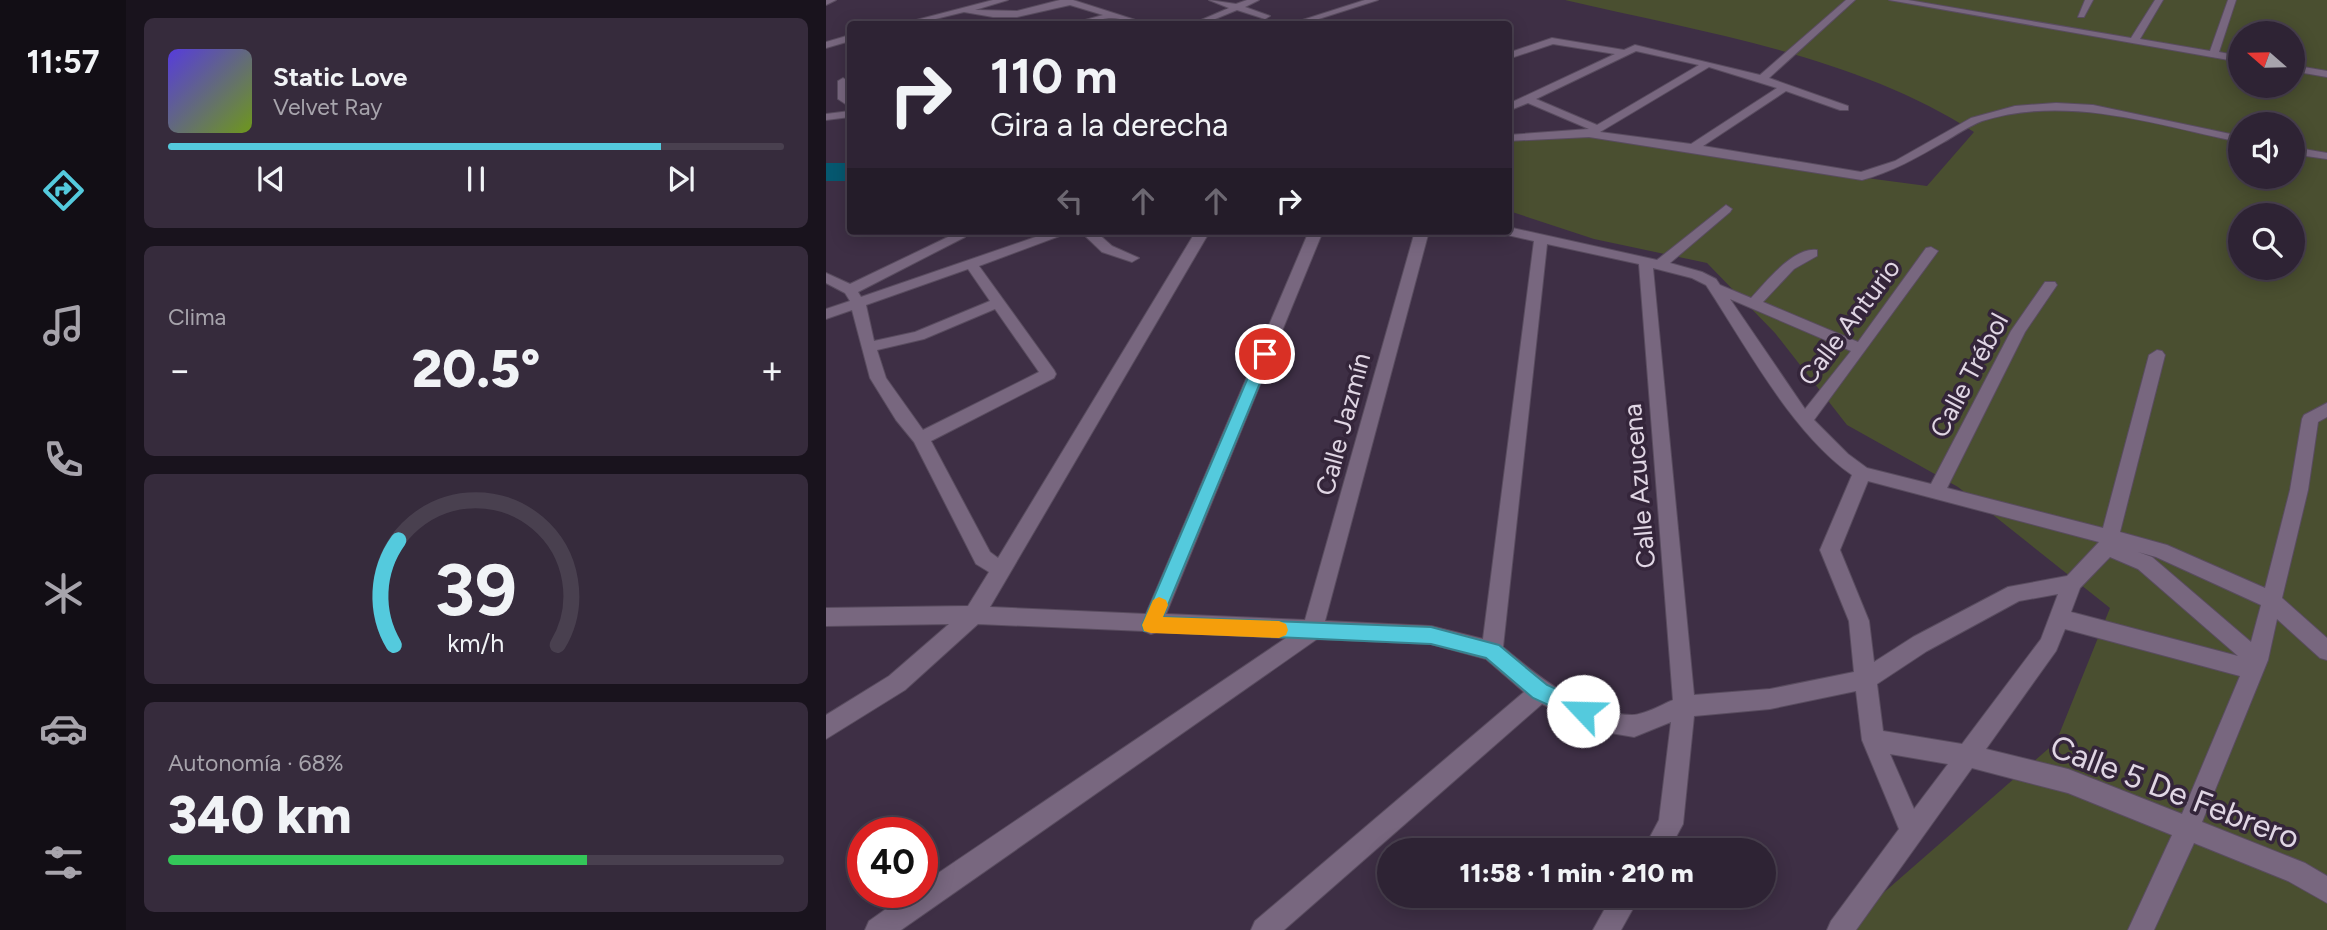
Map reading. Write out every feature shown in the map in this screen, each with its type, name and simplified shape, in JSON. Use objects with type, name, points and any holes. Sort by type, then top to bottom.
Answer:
[{"type":"street","points":[[826,2],[832,0]]},
{"type":"street","points":[[919,21],[1004,0]]},
{"type":"street","points":[[1086,7],[1106,0]]},
{"type":"street","points":[[1213,0],[1265,16]]},
{"type":"street","points":[[1204,21],[1255,0]]},
{"type":"street","points":[[1304,21],[1374,0]]},
{"type":"street","points":[[1761,80],[1851,0]]},
{"type":"street","points":[[1893,0],[2228,57]]},
{"type":"street","points":[[2081,15],[2089,0]]},
{"type":"street","points":[[2134,41],[2159,0]]},
{"type":"street","points":[[2213,55],[2232,0]]},
{"type":"street","points":[[965,10],[988,17],[1011,17],[1067,1],[1133,21]]},
{"type":"street","points":[[1088,21],[1113,15]]},
{"type":"street","points":[[826,44],[847,39]]},
{"type":"street","points":[[1512,54],[1552,41],[1622,52],[1646,49],[1761,80],[1844,108]]},
{"type":"street","points":[[1512,106],[1610,62],[1622,52]]},
{"type":"street","points":[[1593,132],[1707,64]]},
{"type":"street","points":[[2305,70],[2327,74]]},
{"type":"street","points":[[843,81],[843,99],[847,102]]},
{"type":"street","points":[[1693,148],[1783,89]]},
{"type":"street","points":[[1528,99],[1593,132]]},
{"type":"street","points":[[1512,138],[1593,132],[1862,176],[1899,163],[1975,120],[2015,109],[2056,106],[2092,108],[2228,136]]},
{"type":"street","points":[[826,117],[847,114]]},
{"type":"street","points":[[2305,152],[2327,156]]},
{"type":"street","points":[[1653,264],[1726,209]]},
{"type":"street","points":[[1512,232],[1697,275],[1711,282],[1805,421],[1842,459],[1862,473],[1936,491],[2108,543],[2160,550],[2270,600],[2327,651]]},
{"type":"street","points":[[826,314],[958,237],[955,235]]},
{"type":"street","points":[[854,296],[972,265],[1055,235]]},
{"type":"street","points":[[1091,235],[1107,249],[1132,258]]},
{"type":"street","points":[[826,727],[897,683],[974,615],[1201,235]]},
{"type":"street","points":[[1151,625],[1314,235]]},
{"type":"street","name":"Calle Jazmín","points":[[1311,631],[1421,235]]},
{"type":"street","points":[[1492,651],[1541,238]]},
{"type":"street","name":"Calle Anturio","points":[[1805,421],[1861,349],[1931,251]]},
{"type":"street","points":[[1753,304],[1789,266],[1812,253]]},
{"type":"street","name":"Calle Azucena","points":[[1653,264],[1684,706],[1671,824],[1662,838]]},
{"type":"street","points":[[921,439],[1048,374],[972,265]]},
{"type":"street","points":[[826,277],[854,296],[878,378],[902,416],[921,439],[983,558],[1001,570]]},
{"type":"street","name":"Calle Trébol","points":[[1936,491],[2018,331],[2050,285]]},
{"type":"street","points":[[1718,289],[1861,349]]},
{"type":"street","points":[[867,347],[919,336],[999,302]]},
{"type":"street","points":[[1840,930],[2049,644],[2072,583],[2108,543],[2157,355]]},
{"type":"street","points":[[2141,930],[2188,828],[2255,665],[2300,490],[2310,419],[2327,409]]},
{"type":"street","points":[[1862,473],[1830,550],[1859,621],[1873,740],[1912,832]]},
{"type":"street","points":[[2108,543],[2145,563],[2255,665]]},
{"type":"street","points":[[826,617],[974,615],[1151,625],[1431,635],[1492,651],[1540,692],[1605,721],[1634,726],[1684,706],[1770,699],[1866,679],[1920,644],[2015,593],[2072,583]]},
{"type":"street","points":[[2059,618],[2255,665]]},
{"type":"street","points":[[878,930],[1311,631]]},
{"type":"street","points":[[1264,930],[1540,692]]},
{"type":"street","name":"Calle 5 De Febrero","points":[[1873,740],[1968,756],[2068,781],[2296,872],[2327,890]]},
{"type":"street","points":[[1606,930],[1620,908]]},
{"type":"green space","points":[[1565,0],[2327,0],[2327,930],[1841,930],[2056,742],[2110,608],[1958,487],[1847,425],[1775,333],[1707,263],[1594,239],[1512,212],[1512,136],[1594,135],[1776,166],[1927,186],[1974,132],[1879,83],[1776,49]]},
{"type":"waterway","points":[[826,172],[847,172]]},
{"type":"slow traffic","points":[[1159,605],[1151,625],[1279,630]]},
{"type":"route","points":[[1265,354],[1151,625],[1431,635],[1492,651],[1540,692],[1583,711]]}]
